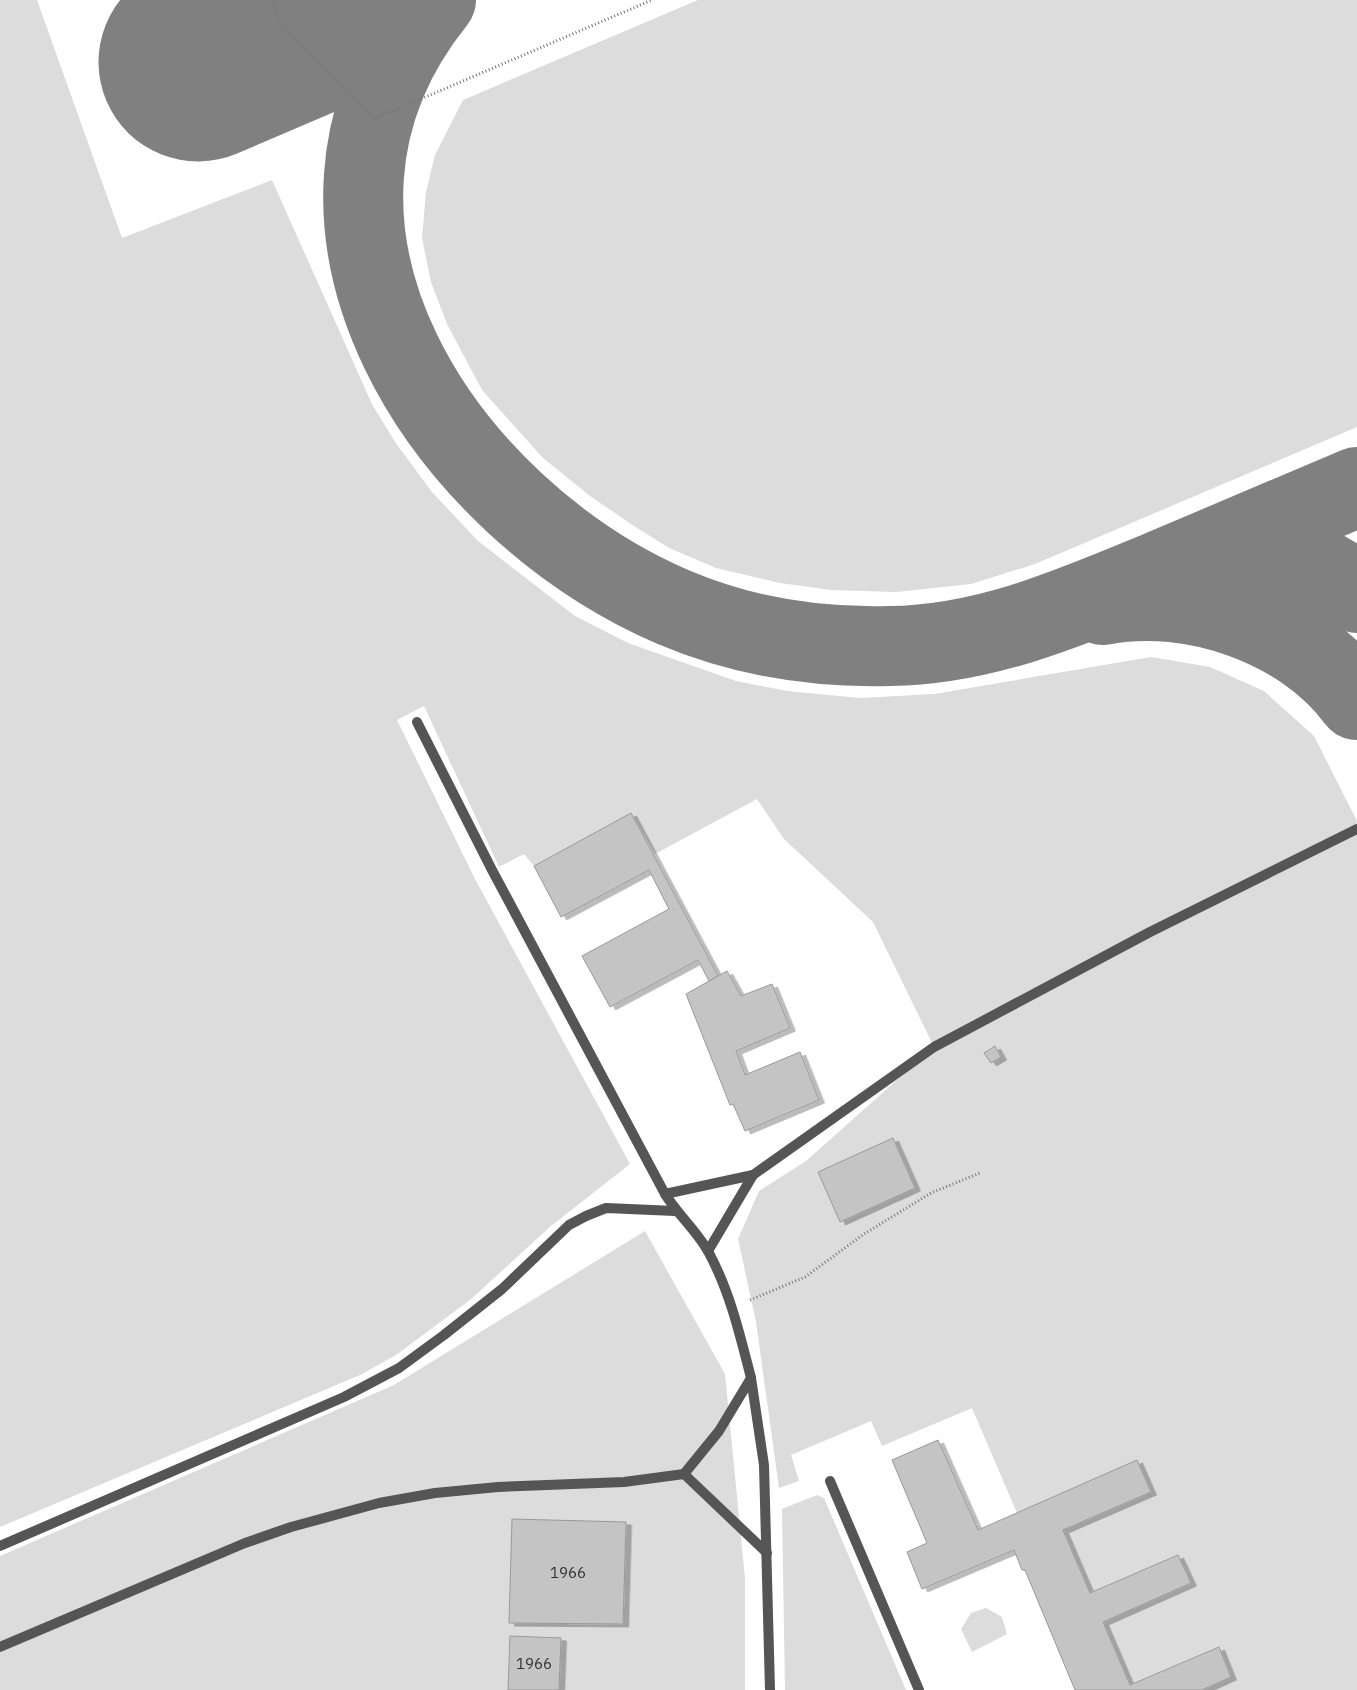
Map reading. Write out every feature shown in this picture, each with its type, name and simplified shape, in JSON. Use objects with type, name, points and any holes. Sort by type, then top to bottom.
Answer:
[{"type":"lane","points":[[417,722],[492,870],[665,1194],[675,1211],[708,1251],[733,1307],[751,1378],[764,1465],[770,1690]]},
{"type":"lane","points":[[665,1194],[753,1175],[934,1047],[1150,932],[1357,829]]},
{"type":"lane","points":[[708,1251],[753,1175]]},
{"type":"lane","points":[[0,1546],[344,1397],[399,1368],[502,1289],[569,1225],[586,1216],[606,1208],[675,1211]]},
{"type":"lane","points":[[0,1647],[245,1543],[291,1527],[378,1503],[435,1493],[498,1487],[624,1482],[684,1474],[719,1431],[751,1378]]},
{"type":"lane","points":[[684,1474],[767,1553]]},
{"type":"lane","points":[[830,1481],[919,1690]]},
{"type":"path","points":[[272,0],[282,26],[374,119],[652,0]]},
{"type":"path","points":[[733,1307],[805,1277],[864,1234],[931,1193],[980,1173]]},
{"type":"shaded area","points":[[0,0],[37,0],[122,238],[272,180],[372,404],[395,442],[432,492],[478,541],[575,616],[628,643],[736,681],[787,691],[860,698],[934,694],[1151,657],[1210,667],[1264,691],[1314,736],[1357,821],[1357,1690],[1202,1690],[1231,1677],[1218,1647],[1130,1685],[1103,1622],[1190,1582],[1178,1555],[1090,1593],[1017,1513],[972,1408],[882,1446],[871,1421],[791,1455],[799,1481],[779,1488],[756,1322],[738,1239],[759,1191],[806,1161],[934,1047],[873,922],[784,839],[757,799],[655,854],[631,813],[534,866],[524,854],[499,867],[424,706],[397,720],[475,879],[630,1164],[551,1226],[470,1300],[396,1355],[360,1375],[0,1527]]},
{"type":"shaded area","points":[[698,0],[1357,0],[1357,427],[1035,564],[971,584],[896,592],[831,590],[780,583],[716,568],[669,548],[634,526],[590,496],[543,458],[482,390],[447,324],[431,282],[422,238],[426,192],[435,155],[463,100]]},
{"type":"shaded area","points":[[645,1231],[725,1374],[745,1578],[745,1690],[0,1690],[0,1556],[394,1385]]},
{"type":"shaded area","points":[[817,1495],[824,1498],[906,1690],[785,1690],[782,1509]]},
{"type":"shaded area","points":[[986,1608],[1002,1617],[1007,1634],[972,1652],[961,1629],[971,1613]]},
{"type":"building","points":[[631,813],[718,976],[709,981],[698,960],[610,1007],[582,956],[669,909],[649,870],[561,917],[534,866]]},
{"type":"building","points":[[727,971],[741,996],[772,984],[790,1028],[736,1051],[745,1075],[800,1052],[819,1100],[745,1131],[733,1104],[730,1105],[686,994]]},
{"type":"building","points":[[995,1046],[1001,1057],[991,1063],[984,1053]]},
{"type":"building","points":[[893,1138],[915,1188],[840,1222],[818,1172]]},
{"type":"building","points":[[938,1440],[978,1530],[1137,1460],[1151,1492],[1063,1530],[1090,1593],[1178,1555],[1191,1583],[1103,1622],[1130,1685],[1219,1647],[1231,1677],[1202,1690],[1075,1690],[1025,1570],[1022,1570],[1014,1550],[922,1589],[907,1552],[927,1543],[892,1460]]},
{"type":"building","points":[[512,1519],[626,1522],[623,1624],[509,1623]]},
{"type":"building","points":[[510,1636],[561,1638],[559,1690],[508,1690]]},
{"type":"taxiway","points":[[436,0],[384,87],[364,176],[371,266],[401,352],[450,431],[514,503],[590,562],[673,607],[725,626],[752,633],[807,642],[834,645],[890,646],[926,644],[960,639],[1028,622],[1094,598],[1357,487]]},
{"type":"taxiway","points":[[1207,556],[1251,551],[1284,555],[1323,570],[1357,593]]},
{"type":"taxiway","points":[[1103,605],[1137,601],[1172,602],[1208,608],[1243,618],[1276,633],[1307,652],[1334,674],[1357,700]]},
{"type":"runway","points":[[198,62],[343,0]]}]
